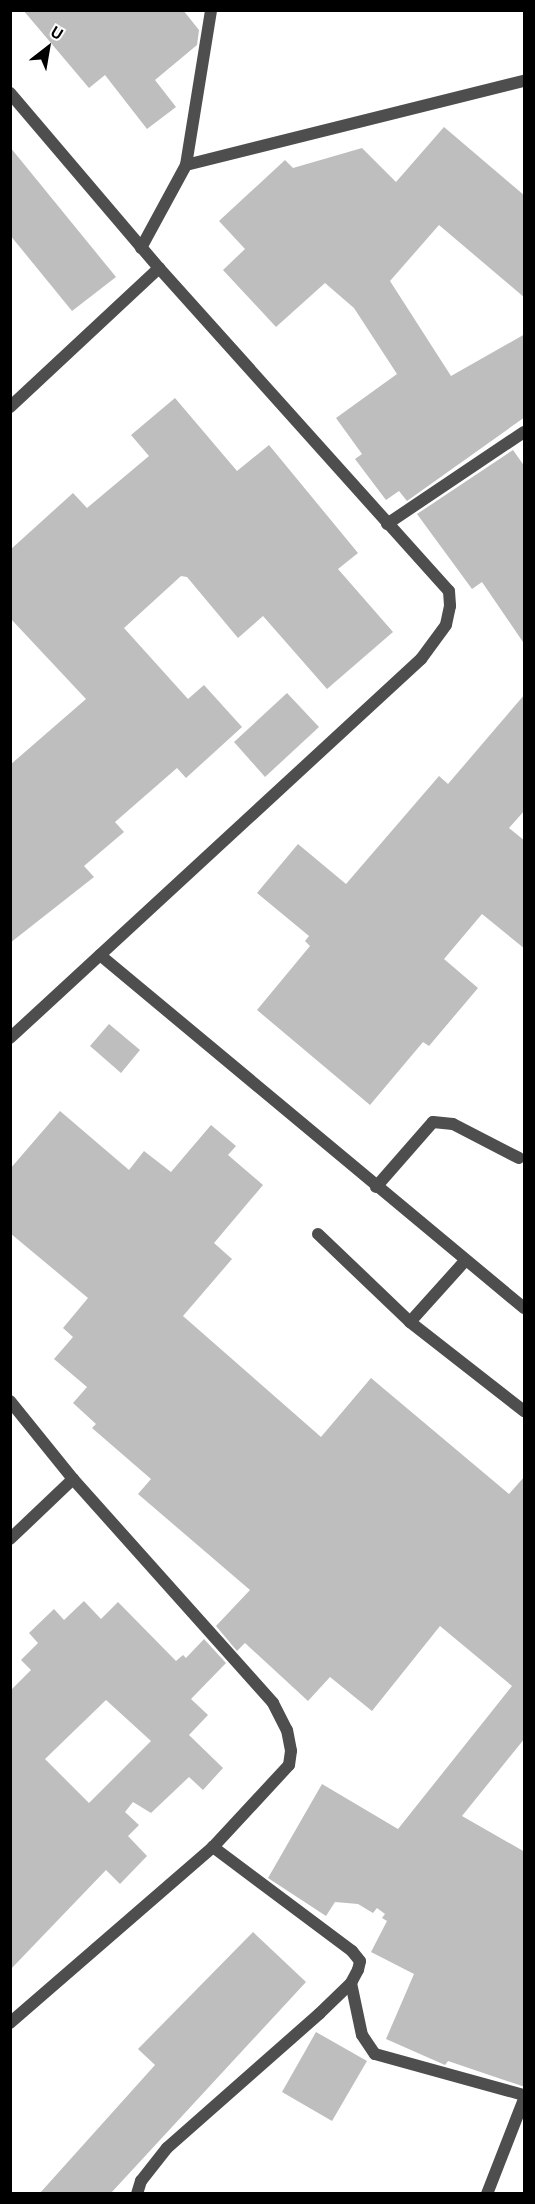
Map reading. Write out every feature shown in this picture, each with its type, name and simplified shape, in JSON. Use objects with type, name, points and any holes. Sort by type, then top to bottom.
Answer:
[{"type":"street","points":[[141,248],[186,165],[212,10]]},
{"type":"street","points":[[186,165],[525,81]]},
{"type":"street","points":[[10,93],[141,248],[449,591],[446,626],[435,642],[10,1038]]},
{"type":"street","points":[[10,407],[159,268]]},
{"type":"street","points":[[387,524],[525,432]]},
{"type":"street","points":[[100,955],[465,1262],[525,1308]]},
{"type":"street","points":[[376,1187],[433,1122],[453,1124],[519,1158]]},
{"type":"street","points":[[318,1233],[410,1322],[525,1411]]},
{"type":"street","points":[[410,1322],[465,1262]]},
{"type":"street","points":[[10,1401],[73,1479],[273,1702],[287,1730],[289,1764],[213,1847],[10,2023]]},
{"type":"street","points":[[10,1539],[73,1479]]},
{"type":"street","points":[[137,2193],[141,2181],[167,2148],[351,1983],[360,1961],[352,1951],[213,1847]]},
{"type":"street","points":[[351,1983],[362,2036],[375,2054],[525,2097],[487,2193]]},
{"type":"building","points":[[23,10],[183,10],[199,30],[197,45],[155,80],[176,107],[147,129],[105,75],[89,88]]},
{"type":"building","points":[[444,127],[525,196],[525,298],[439,225],[390,281],[451,376],[525,334],[525,417],[407,501],[399,491],[386,500],[355,459],[362,454],[336,418],[397,374],[354,308],[325,283],[276,327],[223,270],[245,249],[219,221],[285,160],[293,168],[362,148],[396,182]]},
{"type":"building","points":[[10,147],[116,277],[72,311],[10,235]]},
{"type":"building","points":[[175,398],[237,471],[269,445],[358,553],[338,569],[393,632],[327,689],[263,616],[238,638],[187,577],[181,576],[124,628],[188,699],[204,685],[242,727],[186,778],[177,768],[115,822],[124,832],[84,866],[94,877],[10,943],[10,765],[86,699],[10,618],[10,550],[73,493],[87,508],[149,456],[131,435]]},
{"type":"building","points":[[513,450],[525,467],[525,645],[482,582],[472,589],[417,514]]},
{"type":"building","points":[[287,693],[319,727],[265,777],[234,742]]},
{"type":"building","points":[[525,694],[525,810],[509,828],[525,841],[525,949],[482,914],[444,959],[478,988],[429,1046],[423,1042],[370,1105],[257,1010],[310,946],[305,941],[309,936],[257,893],[298,844],[346,884],[439,776],[448,784]]},
{"type":"building","points":[[109,1024],[140,1050],[121,1073],[90,1046]]},
{"type":"building","points":[[60,1111],[129,1170],[144,1151],[171,1172],[211,1125],[236,1146],[228,1155],[263,1185],[214,1243],[232,1259],[183,1316],[321,1437],[371,1378],[509,1494],[525,1476],[525,1738],[462,1816],[525,1852],[525,2087],[448,2061],[445,2065],[386,2039],[414,1974],[371,1952],[387,1921],[382,1918],[385,1914],[377,1908],[373,1913],[358,1904],[335,1902],[326,1916],[268,1878],[322,1784],[398,1829],[512,1686],[440,1626],[372,1711],[330,1677],[308,1701],[245,1643],[237,1651],[216,1626],[250,1590],[138,1494],[151,1479],[92,1428],[96,1424],[73,1403],[87,1387],[54,1359],[73,1337],[63,1328],[88,1298],[10,1233],[10,1169]]},
{"type":"building","points":[[84,1601],[101,1619],[118,1602],[176,1661],[183,1655],[186,1658],[204,1639],[226,1663],[191,1699],[208,1715],[189,1735],[223,1768],[203,1790],[189,1777],[151,1813],[133,1802],[125,1812],[139,1825],[128,1836],[147,1856],[120,1884],[106,1870],[10,1970],[10,1691],[31,1670],[21,1660],[38,1643],[29,1633],[54,1609],[64,1620]],"holes":[[[106,1700],[151,1741],[89,1803],[45,1759]]]},
{"type":"building","points":[[253,1932],[306,1982],[111,2193],[40,2193],[155,2065],[138,2049]]},
{"type":"building","points":[[316,2032],[367,2061],[332,2121],[282,2092]]}]
